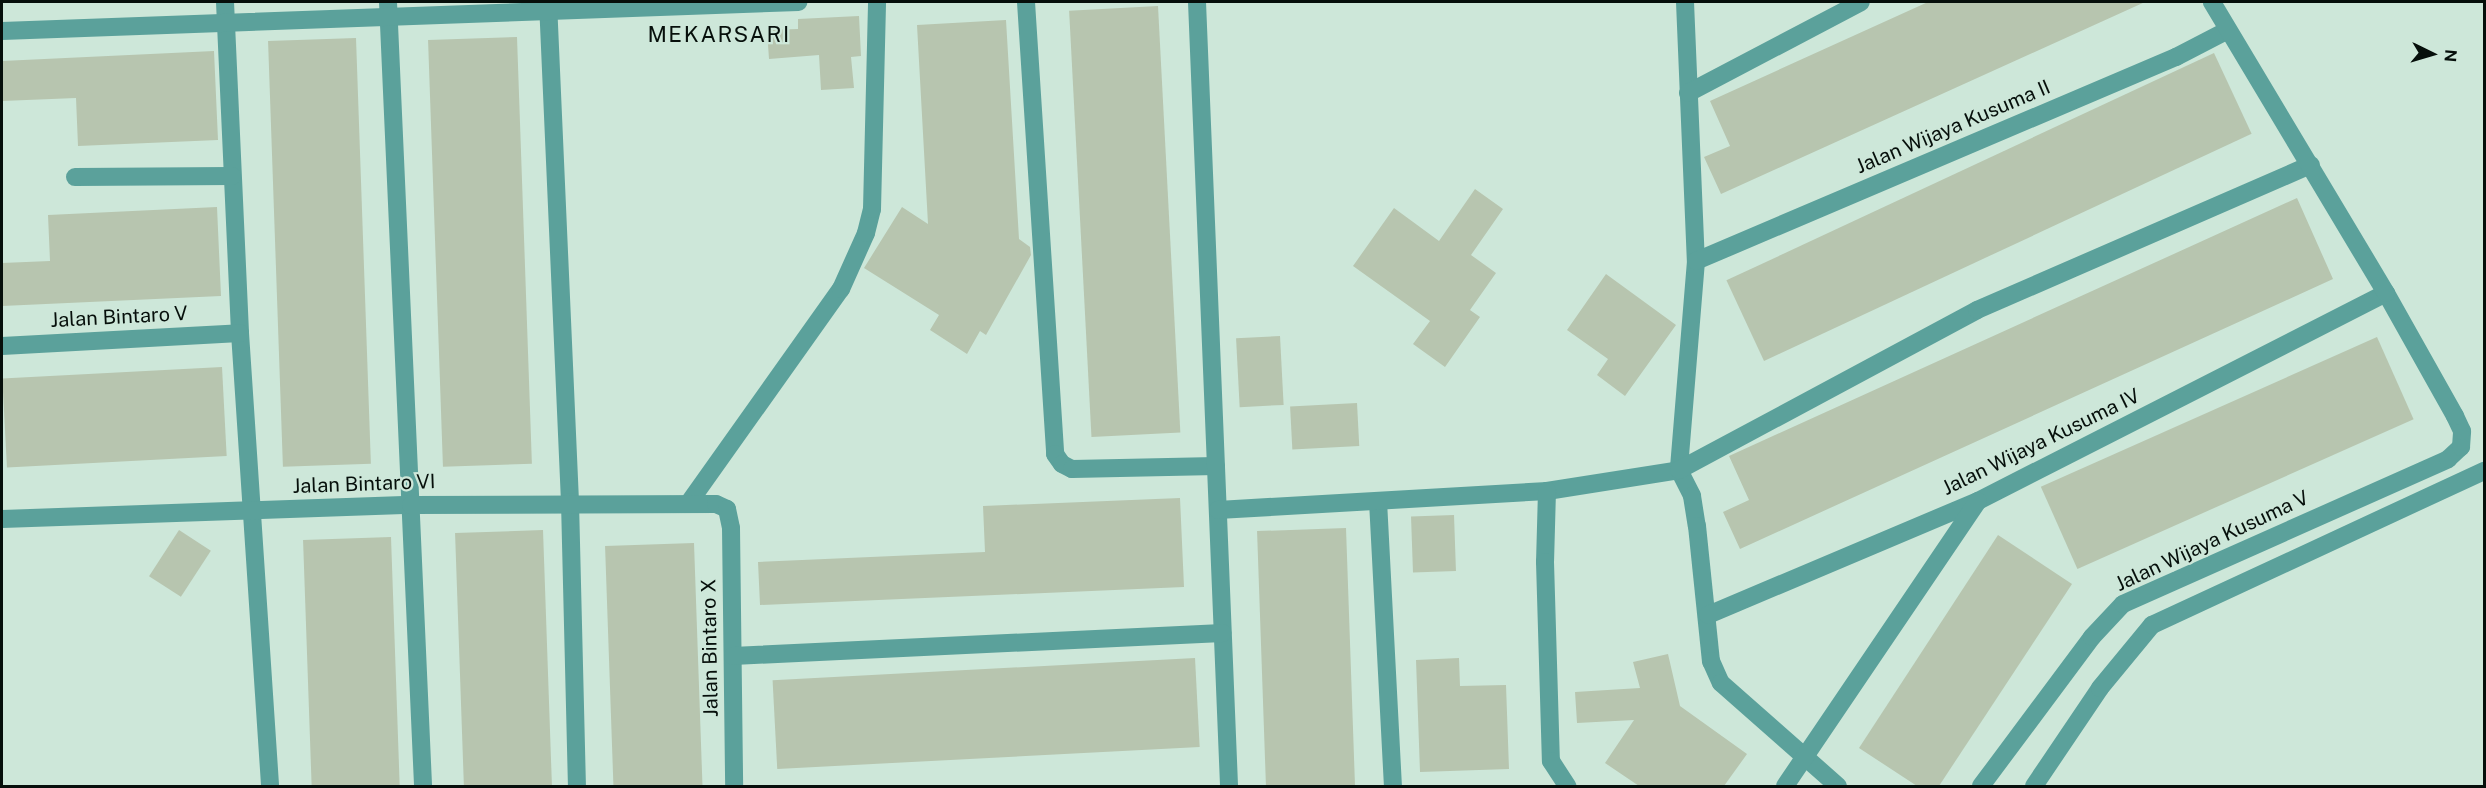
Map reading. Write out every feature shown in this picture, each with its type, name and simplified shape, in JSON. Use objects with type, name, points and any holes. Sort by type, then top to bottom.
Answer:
[{"type":"street","points":[[225,2],[240,333],[270,786]]},
{"type":"street","points":[[2,31],[225,23],[389,9],[798,2]]},
{"type":"street","points":[[688,504],[841,290],[866,233],[872,209],[877,2]]},
{"type":"street","points":[[1026,2],[1055,454],[1062,464],[1072,469],[1216,466]]},
{"type":"street","points":[[1197,2],[1229,786]]},
{"type":"street","points":[[1685,2],[1696,261],[1678,470],[1692,496],[1708,615],[1710,653],[1717,676],[1805,760],[1838,786]]},
{"type":"street","points":[[1688,93],[1861,2]]},
{"type":"street","points":[[2212,2],[2226,31],[2311,165],[2386,293]]},
{"type":"street","points":[[548,6],[570,502],[577,786]]},
{"type":"street","points":[[389,9],[423,786]]},
{"type":"street","name":"Jalan Wijaya Kusuma II","points":[[1696,261],[2176,57],[2226,31]]},
{"type":"street","points":[[1218,510],[1547,491],[1678,470],[1977,310],[2311,165]]},
{"type":"street","points":[[75,177],[232,177]]},
{"type":"street","name":"Jalan Wijaya Kusuma V","points":[[1981,786],[2092,637],[2123,604],[2448,459],[2461,447],[2462,431],[2455,416],[2386,293]]},
{"type":"street","name":"Jalan Wijaya Kusuma IV","points":[[1708,615],[1978,501],[2386,293]]},
{"type":"street","name":"Jalan Bintaro V","points":[[2,346],[240,333]]},
{"type":"street","points":[[2034,786],[2100,688],[2152,625],[2484,471]]},
{"type":"street","points":[[1547,491],[1545,562],[1551,761],[1567,786]]},
{"type":"street","points":[[1378,501],[1393,786]]},
{"type":"street","points":[[1785,786],[1805,760],[1978,501]]},
{"type":"street","name":"Jalan Bintaro VI","points":[[2,519],[570,502],[716,504],[727,510]]},
{"type":"street","name":"Jalan Bintaro X","points":[[727,510],[731,528],[734,786]]},
{"type":"street","points":[[733,656],[1222,633]]},
{"type":"building","points":[[1928,2],[2145,2],[1721,194],[1704,157],[1730,146],[1710,101]]},
{"type":"building","points":[[1158,6],[1180,432],[1091,437],[1069,11]]},
{"type":"building","points":[[859,16],[861,56],[851,57],[854,88],[821,90],[819,55],[769,59],[767,30],[798,29],[798,19]]},
{"type":"building","points":[[1006,20],[1019,239],[1030,247],[1031,255],[986,335],[980,331],[967,354],[930,330],[939,315],[864,268],[902,207],[928,224],[917,25]]},
{"type":"building","points":[[517,37],[532,464],[443,467],[428,40]]},
{"type":"building","points":[[356,38],[371,464],[283,467],[268,41]]},
{"type":"building","points":[[214,51],[218,140],[78,146],[76,98],[2,101],[2,61]]},
{"type":"building","points":[[2214,53],[2252,134],[1764,361],[1726,280]]},
{"type":"building","points":[[1475,189],[1503,209],[1471,255],[1496,273],[1470,310],[1480,317],[1445,367],[1413,344],[1430,321],[1353,266],[1394,208],[1439,241]]},
{"type":"building","points":[[2297,198],[2333,279],[1740,549],[1723,512],[1749,500],[1729,456]]},
{"type":"building","points":[[217,207],[221,296],[2,306],[2,263],[50,261],[48,215]]},
{"type":"building","points":[[1606,274],[1676,325],[1625,396],[1597,375],[1608,359],[1567,330]]},
{"type":"building","points":[[1280,336],[1284,405],[1240,407],[1236,338]]},
{"type":"building","points":[[2377,337],[2414,419],[2077,569],[2041,487]]},
{"type":"building","points":[[222,367],[227,456],[7,467],[2,379]]},
{"type":"building","points":[[1357,403],[1359,446],[1292,449],[1290,407]]},
{"type":"building","points":[[1180,498],[1184,587],[760,605],[758,562],[985,552],[983,506]]},
{"type":"building","points":[[1454,515],[1456,571],[1413,572],[1411,517]]},
{"type":"building","points":[[1346,528],[1355,786],[1266,786],[1257,531]]},
{"type":"building","points":[[179,530],[211,551],[181,597],[149,576]]},
{"type":"building","points":[[543,530],[552,786],[464,786],[455,533]]},
{"type":"building","points":[[1998,535],[2072,584],[1939,786],[1917,786],[1859,748]]},
{"type":"building","points":[[391,537],[400,786],[312,786],[303,540]]},
{"type":"building","points":[[694,543],[702,786],[613,786],[605,546]]},
{"type":"building","points":[[1668,654],[1680,706],[1747,754],[1724,786],[1639,786],[1605,763],[1634,720],[1577,723],[1575,692],[1640,688],[1633,662]]},
{"type":"building","points":[[1195,658],[1200,747],[777,769],[773,680]]},
{"type":"building","points":[[1459,658],[1460,686],[1506,685],[1509,769],[1420,772],[1416,660]]},
{"type":"district","name":"MEKARSARI","points":[[719,35]]}]
